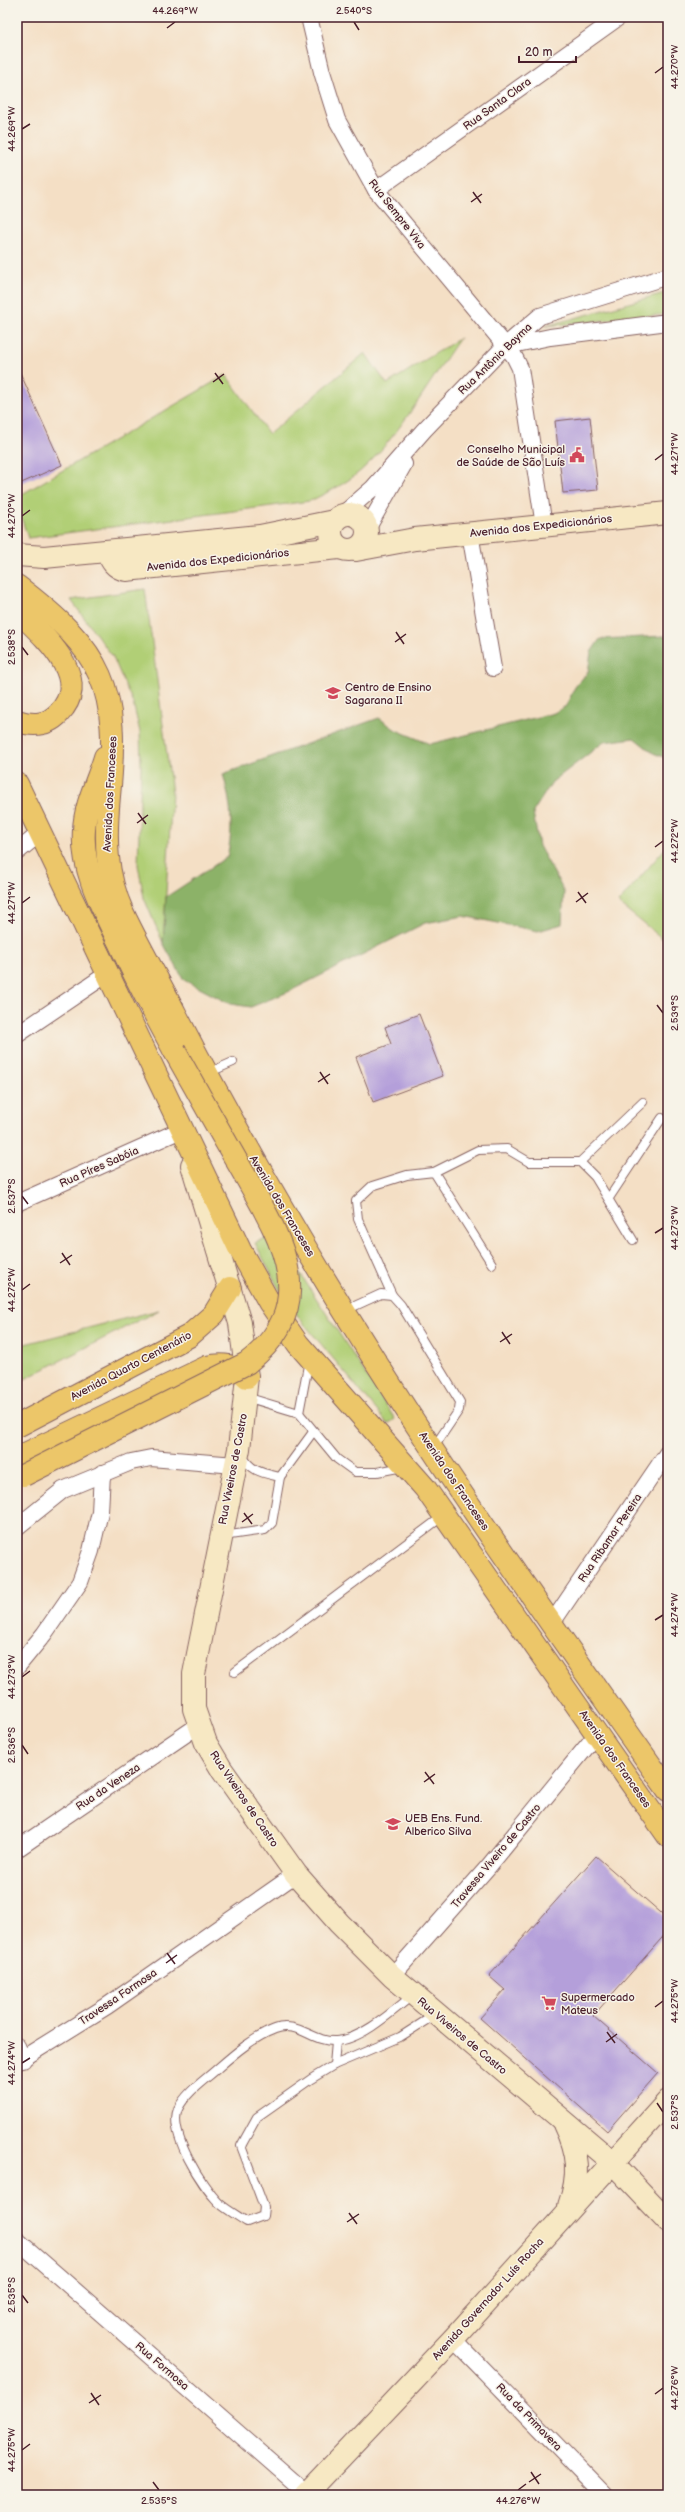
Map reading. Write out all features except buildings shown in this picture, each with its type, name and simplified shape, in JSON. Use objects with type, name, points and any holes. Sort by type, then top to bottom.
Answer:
[{"type":"main road","name":"Avenida dos Expedicionários","points":[[106,550],[113,564],[118,569],[126,570],[347,549],[415,539],[668,512]]},
{"type":"main road","name":"Avenida dos Expedicionários","points":[[17,556],[44,556],[260,536],[338,518],[356,516],[362,519],[367,529],[378,536],[415,539]]},
{"type":"main road","points":[[338,518],[331,526],[331,538],[347,549],[364,542],[367,529]]},
{"type":"main road","name":"Avenida dos Franceses","points":[[17,586],[57,617],[81,643],[100,677],[112,716],[113,761],[106,835],[110,877],[124,914],[206,1074],[273,1191],[432,1450],[667,1786]]},
{"type":"main road","points":[[17,610],[58,652],[67,670],[71,689],[64,709],[56,717],[37,725],[17,721]]},
{"type":"main road","points":[[19,1470],[246,1364],[271,1341],[287,1311],[289,1291],[288,1266],[276,1231],[174,1050],[129,963],[99,900],[88,868],[84,842],[85,818],[106,755],[112,716]]},
{"type":"main road","name":"Avenida dos Franceses","points":[[17,784],[181,1130],[256,1280],[284,1324],[310,1357],[407,1466],[445,1515],[668,1836]]},
{"type":"main road","name":"Rua Viveiros de Castro","points":[[181,1130],[230,1288],[243,1342],[246,1387],[237,1457],[194,1674],[193,1693],[199,1725],[222,1770],[296,1874],[339,1923],[392,1976],[611,2161],[668,2221]]},
{"type":"main road","name":"Avenida Quarto Centenário","points":[[17,1426],[189,1336],[214,1314],[230,1288]]},
{"type":"main road","points":[[19,1470],[207,1367],[230,1366],[237,1368],[246,1387]]},
{"type":"main road","name":"Avenida Governador Luís Rocha","points":[[307,2494],[453,2339],[611,2161],[668,2101]]},
{"type":"main road","points":[[563,2121],[576,2152],[578,2164],[574,2192],[568,2210]]},
{"type":"street","name":"Rua Sempre Viva","points":[[309,17],[322,72],[338,120],[376,190],[514,356],[520,368],[544,526]]},
{"type":"street","name":"Rua Santa Clara","points":[[376,190],[618,17]]},
{"type":"street","name":"Rua Antônio Bayma","points":[[338,518],[373,488],[424,430],[505,346],[540,316],[668,276]]},
{"type":"street","points":[[505,346],[550,337],[668,322]]},
{"type":"street","name":"Rua Antônio Bayma","points":[[367,529],[424,430]]},
{"type":"street","points":[[470,533],[493,668]]},
{"type":"street","points":[[17,852],[40,833]]},
{"type":"street","points":[[17,1034],[107,974]]},
{"type":"street","name":"Rua Píres Sabóia","points":[[17,1203],[181,1130]]},
{"type":"street","name":"Rua Ribamar Pereira","points":[[552,1623],[668,1452]]},
{"type":"street","points":[[17,1527],[63,1490],[102,1473],[151,1458],[237,1457]]},
{"type":"street","points":[[17,1667],[44,1634],[80,1582],[91,1552],[100,1512],[102,1473]]},
{"type":"street","name":"Rua da Veneza","points":[[17,1849],[199,1725]]},
{"type":"street","name":"Travessa Viveiro de Castro","points":[[392,1976],[488,1866],[597,1734]]},
{"type":"street","name":"Travessa Formosa","points":[[19,2056],[107,2006],[296,1874]]},
{"type":"street","name":"Rua Formosa","points":[[17,2240],[307,2494]]},
{"type":"street","name":"Rua da Primavera","points":[[453,2339],[606,2495]]},
{"type":"lane","points":[[206,1074],[232,1062]]},
{"type":"lane","points":[[432,1450],[459,1410],[460,1402],[401,1305],[392,1295],[358,1219],[356,1202],[372,1186],[407,1175],[434,1172],[478,1150],[506,1149],[529,1162],[580,1162],[643,1102]]},
{"type":"lane","points":[[609,1198],[662,1118]]},
{"type":"lane","points":[[580,1162],[595,1177],[633,1240]]},
{"type":"lane","points":[[434,1172],[492,1264]]},
{"type":"lane","points":[[345,1310],[381,1294],[392,1295]]},
{"type":"lane","points":[[299,1413],[310,1357]]},
{"type":"lane","points":[[246,1387],[299,1413],[336,1459],[355,1472],[377,1472],[407,1466]]},
{"type":"lane","points":[[221,1536],[265,1530],[272,1523],[280,1477],[313,1432]]},
{"type":"lane","points":[[237,1457],[256,1472],[280,1477]]},
{"type":"lane","points":[[235,1672],[445,1515]]},
{"type":"lane","points":[[413,1994],[384,2019],[352,2037],[336,2042],[284,2026],[274,2029],[238,2051],[188,2095],[178,2110],[178,2127],[188,2158],[199,2178],[220,2203],[247,2222],[263,2216],[264,2207],[241,2146],[248,2130],[257,2117],[334,2065],[400,2037],[436,2014]]},
{"type":"lane","points":[[334,2065],[336,2042]]},
{"type":"green space","points":[[668,292],[668,314],[546,326]]},
{"type":"green space","points":[[460,338],[416,404],[380,451],[367,465],[347,481],[310,501],[28,538],[17,505],[17,497],[226,375],[269,434],[365,353],[387,384]]},
{"type":"green space","points":[[145,589],[172,793],[163,943],[144,898],[138,865],[141,767],[140,732],[133,703],[113,657],[71,600]]},
{"type":"green space","points":[[665,636],[668,640],[668,759],[653,753],[634,738],[604,742],[552,782],[533,812],[539,846],[564,891],[562,924],[538,931],[463,916],[425,923],[288,992],[251,1007],[230,1004],[184,980],[163,943],[166,897],[227,857],[231,815],[223,774],[379,718],[396,730],[430,744],[554,713],[566,706],[575,687],[588,672],[591,652],[600,639]]},
{"type":"green space","points":[[668,845],[668,943],[618,903]]},
{"type":"green space","points":[[268,1237],[290,1258],[395,1419],[388,1424],[300,1319],[278,1287],[255,1243]]},
{"type":"green space","points":[[159,1310],[17,1383],[17,1346]]},
{"type":"place","name":"Conselho Municipal de Saúde de São Luís","points":[[577,455]]},
{"type":"place","name":"Centro de Ensino Sagarana II","points":[[333,693]]},
{"type":"place","name":"UEB Ens. Fund. Alberico Silva","points":[[393,1824]]},
{"type":"place","name":"Supermercado Mateus","points":[[549,2003]]}]
